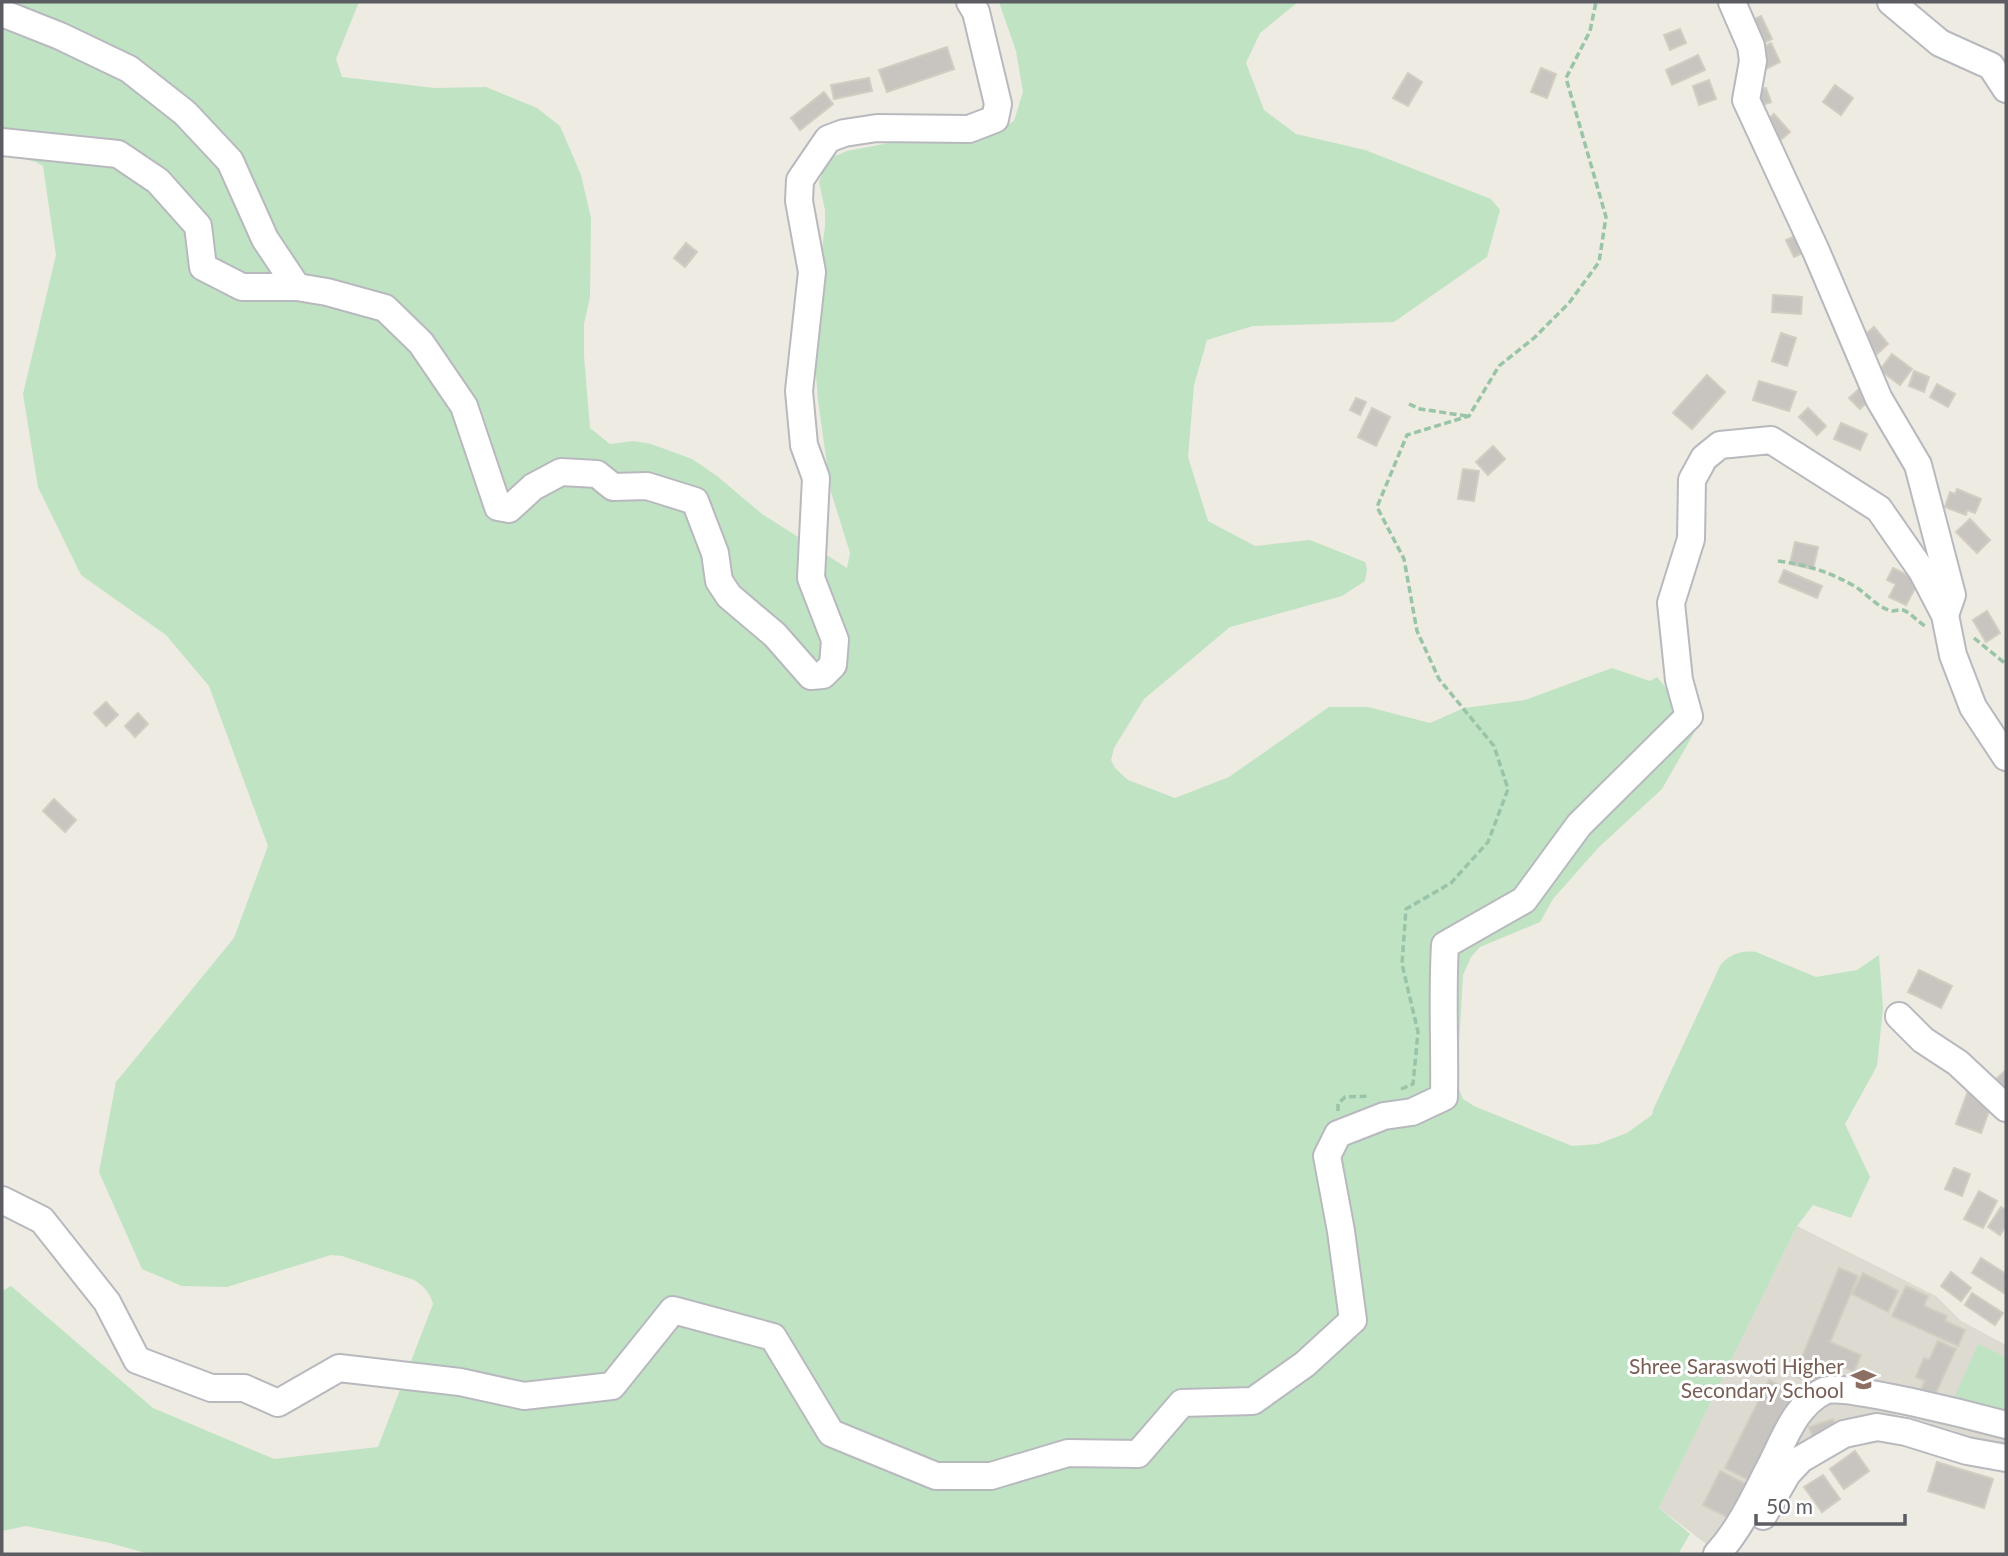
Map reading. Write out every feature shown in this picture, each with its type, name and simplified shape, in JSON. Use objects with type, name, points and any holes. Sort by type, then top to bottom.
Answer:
[{"type":"street","points":[[2,142],[118,154],[158,181],[198,226],[203,267],[242,287],[297,287],[327,292],[385,309],[421,343],[464,405],[498,507],[509,509],[533,487],[561,472],[597,474],[613,487],[647,486],[695,501],[715,553],[719,581],[729,596],[775,635],[811,676],[823,675],[833,664],[835,640],[811,578],[816,478],[804,445],[799,391],[812,272],[799,201],[800,180],[828,139],[844,133],[877,128],[969,129],[995,119],[998,104],[976,12],[970,2]]},
{"type":"street","points":[[1732,2],[1751,46],[1753,61],[1746,100],[1816,251],[1879,399],[1917,465],[1952,595],[1938,622]]},
{"type":"street","points":[[1891,2],[1940,43],[1991,66],[2006,89]]},
{"type":"street","points":[[2,13],[60,36],[129,69],[185,113],[230,161],[265,239],[297,287]]},
{"type":"street","points":[[2,1200],[42,1220],[107,1303],[136,1360],[211,1388],[244,1388],[278,1404],[339,1368],[460,1382],[524,1396],[612,1386],[673,1310],[773,1336],[831,1433],[936,1476],[991,1476],[1068,1452],[1138,1454],[1182,1403],[1253,1401],[1305,1364],[1353,1320],[1327,1156],[1338,1134],[1384,1116],[1412,1112],[1444,1097],[1442,993],[1445,945],[1524,900],[1580,825],[1689,716],[1679,680],[1671,603],[1691,539],[1692,480],[1704,458],[1720,445],[1772,440],[1879,509],[1922,571],[1938,622],[1973,707],[2006,757]]},
{"type":"street","points":[[1899,1016],[1923,1040],[1958,1062],[2006,1108]]},
{"type":"street","points":[[1717,1554],[1732,1537],[1806,1402],[1826,1389],[1858,1391],[2006,1426]]},
{"type":"street","points":[[1741,1554],[1787,1474],[1801,1459],[1844,1434],[1877,1427],[2006,1458]]},
{"type":"path","points":[[1395,1092],[1413,1084],[1419,1032],[1402,964],[1406,909],[1451,883],[1488,842],[1508,789],[1494,746],[1439,679],[1417,631],[1404,559],[1377,507],[1407,435],[1469,416],[1499,366],[1534,338],[1569,303],[1599,262],[1606,217],[1566,78],[1590,31],[1596,2]]},
{"type":"path","points":[[1409,404],[1420,409],[1469,416]]},
{"type":"path","points":[[1778,561],[1805,565],[1825,572],[1845,581],[1892,611],[1904,610],[1920,624],[1938,622],[2006,664]]},
{"type":"path","points":[[1338,1134],[1338,1104],[1345,1097],[1372,1096]]},
{"type":"shaded area","name":"Shree Saraswoti Higher Secondary School","points":[[1797,1226],[1936,1296],[1961,1321],[2006,1345],[2006,1450],[1900,1414],[1820,1431],[1713,1549],[1659,1508]]},
{"type":"green space","points":[[2,2],[359,2],[336,59],[342,77],[435,88],[486,87],[537,108],[560,126],[581,175],[591,218],[590,297],[584,324],[590,428],[610,444],[634,441],[651,444],[692,459],[762,514],[847,568],[850,553],[831,492],[818,401],[813,334],[825,227],[825,210],[819,182],[827,162],[847,151],[910,139],[1000,130],[1014,121],[1023,92],[1016,51],[999,2],[1298,2],[1260,33],[1246,63],[1264,110],[1296,134],[1365,150],[1491,199],[1500,210],[1487,257],[1394,322],[1253,326],[1207,340],[1194,385],[1188,457],[1208,521],[1255,546],[1310,540],[1365,562],[1365,581],[1342,596],[1230,627],[1144,699],[1114,748],[1111,760],[1115,768],[1128,780],[1175,798],[1229,777],[1329,707],[1368,707],[1430,723],[1464,708],[1525,700],[1612,668],[1650,681],[1657,677],[1698,726],[1662,789],[1598,848],[1553,899],[1540,922],[1480,947],[1471,957],[1463,975],[1458,1062],[1459,1089],[1463,1099],[1572,1146],[1598,1144],[1627,1133],[1652,1115],[1721,964],[1729,958],[1741,952],[1756,952],[1816,977],[1857,970],[1879,955],[1883,1008],[1877,1066],[1845,1124],[1870,1177],[1851,1218],[1813,1205],[1797,1226],[1659,1508],[1690,1534],[1678,1554],[149,1554],[26,1526],[2,1531],[2,1291],[11,1286],[153,1408],[274,1459],[378,1447],[433,1304],[426,1290],[414,1280],[342,1256],[331,1255],[227,1287],[182,1286],[142,1269],[99,1172],[116,1082],[234,938],[268,846],[209,686],[166,635],[81,575],[38,487],[23,394],[56,255],[43,166],[2,153]]},
{"type":"green space","points":[[1978,1344],[2006,1357],[2006,1439],[1949,1410]]},
{"type":"building","points":[[1761,16],[1772,39],[1755,47],[1745,24]]},
{"type":"building","points":[[1680,29],[1686,43],[1670,50],[1664,35]]},
{"type":"building","points":[[1771,43],[1780,62],[1766,69],[1757,50]]},
{"type":"building","points":[[947,47],[954,69],[887,92],[879,70]]},
{"type":"building","points":[[1698,55],[1705,70],[1672,85],[1666,70]]},
{"type":"building","points":[[1541,68],[1556,74],[1547,98],[1531,92]]},
{"type":"building","points":[[1408,73],[1422,82],[1408,106],[1393,98]]},
{"type":"building","points":[[869,78],[872,91],[834,99],[831,85]]},
{"type":"building","points":[[1709,80],[1716,99],[1699,105],[1693,86]]},
{"type":"building","points":[[1835,85],[1853,98],[1841,115],[1823,102]]},
{"type":"building","points":[[1766,88],[1771,102],[1759,106],[1754,92]]},
{"type":"building","points":[[824,92],[833,104],[800,130],[791,118]]},
{"type":"building","points":[[1774,114],[1790,132],[1777,143],[1761,126]]},
{"type":"building","points":[[1797,235],[1805,252],[1794,257],[1786,240]]},
{"type":"building","points":[[686,243],[697,252],[685,267],[674,258]]},
{"type":"building","points":[[1773,295],[1802,297],[1801,314],[1772,312]]},
{"type":"building","points":[[1874,327],[1888,344],[1877,354],[1862,337]]},
{"type":"building","points":[[1781,333],[1796,338],[1787,366],[1772,361]]},
{"type":"building","points":[[1892,354],[1912,369],[1900,385],[1880,370]]},
{"type":"building","points":[[1914,371],[1929,377],[1924,392],[1909,386]]},
{"type":"building","points":[[1707,375],[1725,392],[1692,429],[1673,413]]},
{"type":"building","points":[[1759,381],[1796,392],[1789,411],[1753,400]]},
{"type":"building","points":[[1937,384],[1955,394],[1948,407],[1930,397]]},
{"type":"building","points":[[1859,389],[1869,400],[1860,409],[1849,398]]},
{"type":"building","points":[[1356,398],[1366,402],[1360,415],[1350,410]]},
{"type":"building","points":[[1372,408],[1390,417],[1376,446],[1358,437]]},
{"type":"building","points":[[1808,408],[1826,426],[1817,435],[1799,417]]},
{"type":"building","points":[[1841,423],[1867,434],[1860,450],[1834,439]]},
{"type":"building","points":[[1493,446],[1505,459],[1488,475],[1476,462]]},
{"type":"building","points":[[1463,469],[1479,471],[1474,501],[1458,499]]},
{"type":"building","points":[[1957,489],[1981,499],[1975,513],[1967,510],[1966,515],[1945,507],[1950,492],[1955,494]]},
{"type":"building","points":[[1970,519],[1990,540],[1977,553],[1956,532]]},
{"type":"building","points":[[1795,542],[1818,547],[1813,569],[1790,564]]},
{"type":"building","points":[[1893,568],[1919,581],[1906,605],[1889,597],[1896,584],[1887,580]]},
{"type":"building","points":[[1784,570],[1822,586],[1817,598],[1779,582]]},
{"type":"building","points":[[1987,611],[2000,633],[1986,642],[1973,620]]},
{"type":"building","points":[[106,702],[118,715],[106,726],[94,713]]},
{"type":"building","points":[[138,713],[148,724],[135,737],[125,726]]},
{"type":"building","points":[[54,799],[76,820],[65,832],[43,811]]},
{"type":"building","points":[[1919,970],[1952,986],[1941,1008],[1908,992]]},
{"type":"building","points":[[2006,1070],[2006,1095],[1994,1081]]},
{"type":"building","points":[[1968,1091],[1993,1100],[1981,1133],[1956,1124]]},
{"type":"building","points":[[1954,1168],[1970,1174],[1962,1196],[1945,1189]]},
{"type":"building","points":[[1979,1191],[1997,1201],[1983,1228],[1964,1219]]},
{"type":"building","points":[[2001,1207],[2006,1210],[2006,1226],[2000,1235],[1988,1227]]},
{"type":"building","points":[[1981,1258],[2006,1274],[2004,1293],[1972,1273]]},
{"type":"building","points":[[1839,1268],[1858,1276],[1830,1342],[1861,1355],[1854,1372],[1827,1360],[1816,1385],[1794,1376]]},
{"type":"building","points":[[1951,1272],[1971,1288],[1961,1301],[1941,1286]]},
{"type":"building","points":[[1863,1273],[1898,1291],[1888,1312],[1852,1294]]},
{"type":"building","points":[[1906,1286],[1928,1296],[1924,1306],[1947,1316],[1945,1321],[1965,1330],[1958,1346],[1892,1316]]},
{"type":"building","points":[[1972,1293],[2003,1313],[1995,1325],[1965,1305]]},
{"type":"building","points":[[1938,1341],[1956,1349],[1933,1399],[1919,1393],[1925,1381],[1916,1377],[1924,1358],[1929,1360]]},
{"type":"building","points":[[1769,1380],[1799,1395],[1755,1483],[1725,1468]]},
{"type":"building","points":[[1833,1419],[1838,1433],[1815,1442],[1809,1427]]},
{"type":"building","points":[[1855,1451],[1869,1471],[1844,1489],[1830,1469]]},
{"type":"building","points":[[1937,1462],[1993,1479],[1984,1508],[1928,1491]]},
{"type":"building","points":[[1720,1471],[1754,1488],[1737,1522],[1703,1505]]},
{"type":"building","points":[[1823,1475],[1840,1499],[1822,1512],[1804,1487]]},
{"type":"place","name":"Shree Saraswoti Higher Secondary School","points":[[1864,1379]]}]
